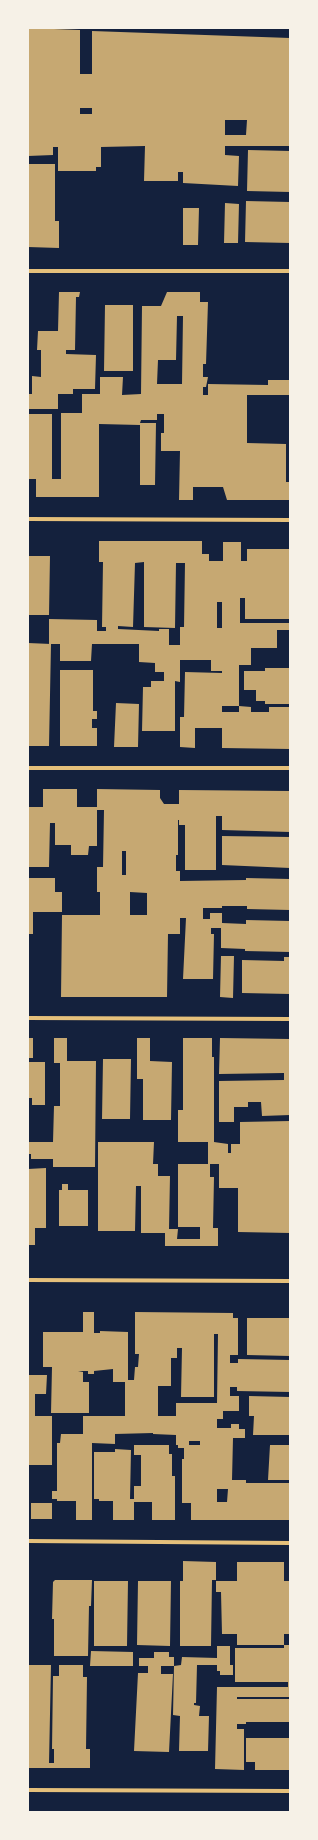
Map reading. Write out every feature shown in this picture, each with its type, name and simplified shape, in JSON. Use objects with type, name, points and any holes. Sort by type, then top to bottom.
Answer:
[{"type":"street","points":[[28,271],[290,270]]},
{"type":"street","points":[[28,519],[290,520]]},
{"type":"street","points":[[28,768],[290,768]]},
{"type":"street","points":[[28,1018],[290,1019]]},
{"type":"street","points":[[28,1280],[290,1281]]},
{"type":"street","points":[[28,1541],[290,1543]]},
{"type":"street","points":[[28,1790],[290,1791]]},
{"type":"building","points":[[28,28],[80,30],[80,74],[92,74],[92,31],[290,38],[290,146],[225,146],[225,155],[239,156],[238,186],[183,183],[183,172],[178,172],[178,181],[144,181],[145,146],[101,147],[101,167],[96,167],[96,171],[58,171],[58,147],[53,147],[53,155],[28,156]],"holes":[[[80,108],[92,108],[92,114],[80,114]],[[225,120],[247,120],[246,135],[225,135]]]},
{"type":"building","points":[[248,150],[290,151],[290,192],[247,191]]},
{"type":"building","points":[[28,164],[55,164],[55,221],[59,221],[59,248],[28,247]]},
{"type":"building","points":[[246,201],[290,202],[290,243],[245,242]]},
{"type":"building","points":[[225,203],[239,204],[238,243],[224,243]]},
{"type":"building","points":[[183,208],[199,208],[198,245],[183,245]]},
{"type":"building","points":[[59,292],[80,292],[79,297],[76,297],[75,350],[66,350],[66,354],[96,355],[95,389],[73,389],[73,394],[58,394],[58,409],[28,409],[28,394],[32,394],[32,376],[41,377],[41,350],[37,350],[38,331],[58,331]]},
{"type":"building","points":[[167,292],[200,292],[200,302],[208,302],[206,364],[203,364],[203,377],[208,377],[206,387],[203,387],[203,395],[208,395],[208,384],[268,385],[268,380],[290,380],[290,395],[247,395],[247,443],[286,444],[286,482],[290,482],[290,500],[227,500],[223,487],[193,487],[193,500],[179,500],[180,451],[161,451],[161,433],[164,433],[164,414],[157,414],[157,420],[141,420],[140,423],[156,423],[155,485],[140,485],[140,425],[99,424],[99,497],[36,497],[36,479],[28,479],[28,414],[52,414],[52,479],[61,479],[61,413],[82,413],[82,394],[100,394],[100,377],[123,377],[122,395],[141,394],[142,306],[161,306]],"holes":[[[177,316],[183,316],[182,384],[157,384],[158,360],[176,360]]]},
{"type":"building","points":[[105,305],[133,305],[133,371],[104,371]]},
{"type":"building","points":[[99,541],[202,541],[202,554],[209,554],[209,561],[223,561],[223,542],[241,542],[241,561],[247,561],[247,549],[290,549],[290,619],[245,619],[245,598],[240,598],[240,623],[290,623],[290,630],[277,630],[277,648],[251,648],[251,665],[239,665],[239,706],[251,707],[251,712],[269,712],[269,707],[290,707],[290,749],[222,748],[222,728],[195,728],[195,748],[180,747],[180,717],[184,717],[185,672],[222,673],[222,671],[211,671],[211,660],[180,660],[180,682],[175,681],[175,731],[142,731],[143,687],[151,687],[151,681],[164,681],[164,672],[155,672],[155,663],[139,662],[139,644],[92,644],[91,661],[60,661],[60,644],[49,644],[49,619],[97,620],[97,631],[106,631],[106,627],[102,627],[103,562],[99,562]],"holes":[[[144,562],[144,627],[175,628],[176,563],[185,563],[184,627],[180,627],[180,645],[169,645],[169,629],[159,629],[159,631],[118,629],[118,626],[133,627],[135,563]],[[217,602],[222,602],[222,628],[217,628]],[[222,706],[239,706],[239,712],[222,712]]]},
{"type":"building","points":[[28,556],[50,556],[49,615],[28,615]]},
{"type":"building","points":[[28,643],[51,644],[49,746],[28,746]]},
{"type":"building","points":[[265,668],[290,668],[290,704],[265,704],[265,701],[256,701],[256,690],[244,690],[244,671],[265,671]]},
{"type":"building","points":[[60,670],[93,670],[93,711],[97,711],[97,719],[92,719],[92,728],[97,728],[97,746],[60,746]]},
{"type":"building","points":[[116,703],[139,704],[138,747],[114,747]]},
{"type":"building","points":[[43,789],[77,789],[77,807],[97,807],[97,789],[160,790],[160,798],[164,804],[179,804],[179,790],[290,791],[290,832],[222,830],[222,816],[216,816],[216,870],[185,870],[185,825],[179,825],[178,820],[178,855],[176,855],[176,871],[180,871],[180,881],[246,880],[246,878],[290,879],[290,910],[247,909],[247,906],[222,906],[222,908],[203,908],[203,919],[210,919],[210,913],[222,913],[222,923],[246,924],[246,920],[290,921],[290,952],[245,951],[245,949],[221,948],[221,928],[211,928],[211,934],[214,934],[213,979],[183,979],[186,918],[180,918],[180,934],[168,934],[167,997],[61,997],[62,915],[100,915],[100,892],[97,892],[97,867],[103,867],[104,810],[97,810],[97,846],[89,846],[88,855],[71,855],[71,845],[55,845],[55,823],[50,823],[49,867],[28,867],[28,807],[43,807]],"holes":[[[122,851],[126,851],[126,875],[122,875]],[[130,892],[147,893],[147,915],[130,915]]]},
{"type":"building","points":[[222,836],[290,837],[290,868],[222,865]]},
{"type":"building","points":[[28,878],[55,878],[55,892],[62,892],[62,912],[33,912],[33,934],[28,934]]},
{"type":"building","points":[[221,956],[234,956],[233,998],[220,997]]},
{"type":"building","points":[[284,957],[290,957],[290,994],[242,993],[242,960],[284,961]]},
{"type":"building","points":[[28,1038],[33,1038],[33,1058],[28,1058]]},
{"type":"building","points":[[54,1038],[67,1038],[67,1061],[96,1061],[95,1167],[53,1167],[53,1159],[31,1159],[31,1154],[28,1154],[28,1142],[53,1142],[54,1106],[60,1106],[60,1063],[54,1063]]},
{"type":"building","points":[[137,1038],[150,1038],[150,1061],[172,1062],[171,1120],[143,1120],[143,1079],[137,1079]]},
{"type":"building","points":[[183,1038],[212,1038],[212,1057],[214,1057],[214,1142],[228,1144],[228,1153],[231,1153],[231,1144],[240,1144],[240,1122],[290,1121],[290,1233],[238,1232],[238,1188],[219,1188],[219,1164],[210,1164],[210,1177],[214,1177],[213,1228],[218,1228],[218,1246],[165,1246],[165,1233],[141,1233],[141,1186],[136,1186],[135,1231],[98,1231],[98,1142],[154,1142],[153,1164],[158,1164],[158,1176],[170,1176],[169,1229],[178,1229],[177,1239],[200,1239],[200,1227],[178,1227],[178,1164],[208,1164],[208,1142],[178,1142],[178,1110],[183,1110]]},
{"type":"building","points":[[220,1038],[290,1039],[290,1115],[262,1116],[261,1102],[248,1102],[248,1107],[234,1107],[234,1122],[219,1122],[219,1081],[284,1080],[284,1073],[219,1074]]},
{"type":"building","points":[[103,1059],[131,1059],[130,1119],[102,1119]]},
{"type":"building","points":[[28,1062],[45,1062],[45,1105],[32,1105],[32,1098],[28,1098]]},
{"type":"building","points":[[46,1168],[46,1228],[35,1228],[35,1245],[28,1245],[28,1169]]},
{"type":"building","points":[[62,1184],[68,1184],[68,1190],[88,1190],[88,1226],[59,1226],[59,1190],[62,1190]]},
{"type":"building","points":[[83,1312],[94,1312],[94,1333],[100,1333],[100,1331],[128,1332],[128,1380],[134,1380],[135,1367],[138,1367],[139,1354],[135,1354],[135,1312],[233,1313],[233,1318],[238,1318],[238,1355],[230,1355],[230,1363],[238,1363],[238,1359],[290,1360],[290,1392],[237,1391],[237,1387],[230,1387],[230,1396],[239,1396],[239,1411],[223,1411],[223,1419],[217,1419],[217,1428],[231,1428],[231,1424],[239,1424],[239,1429],[245,1429],[245,1438],[233,1438],[232,1480],[246,1480],[246,1483],[290,1483],[290,1520],[191,1520],[191,1503],[182,1503],[182,1459],[184,1459],[184,1448],[178,1448],[178,1445],[176,1445],[176,1435],[153,1433],[115,1434],[115,1444],[92,1443],[92,1520],[76,1520],[76,1501],[57,1501],[57,1499],[52,1499],[52,1491],[57,1491],[57,1443],[60,1443],[61,1434],[83,1434],[83,1416],[125,1416],[125,1382],[113,1382],[113,1369],[94,1371],[94,1374],[88,1374],[88,1371],[78,1371],[83,1372],[83,1382],[89,1382],[89,1413],[51,1413],[52,1367],[43,1367],[43,1332],[83,1332]],"holes":[[[214,1334],[218,1334],[217,1403],[176,1403],[176,1416],[158,1416],[158,1386],[171,1386],[171,1358],[177,1358],[177,1348],[182,1348],[181,1397],[214,1397]],[[189,1441],[200,1441],[200,1445],[189,1445]],[[217,1489],[228,1489],[227,1502],[217,1502]]]},
{"type":"building","points":[[247,1318],[290,1318],[290,1356],[247,1355]]},
{"type":"building","points":[[28,1375],[47,1375],[46,1394],[35,1394],[35,1416],[52,1416],[52,1465],[28,1465]]},
{"type":"building","points":[[249,1396],[290,1397],[290,1435],[253,1435],[254,1416],[249,1416]]},
{"type":"building","points":[[134,1445],[169,1445],[169,1454],[172,1454],[172,1476],[175,1476],[175,1520],[152,1520],[152,1502],[134,1502],[134,1520],[113,1520],[113,1501],[99,1501],[99,1499],[94,1499],[94,1452],[115,1452],[115,1449],[131,1450],[130,1499],[134,1499],[134,1486],[141,1486],[141,1455],[134,1455]]},
{"type":"building","points":[[270,1445],[289,1445],[290,1480],[268,1480]]},
{"type":"building","points":[[31,1503],[52,1503],[52,1519],[31,1519]]},
{"type":"building","points":[[183,1561],[216,1562],[216,1580],[212,1580],[211,1646],[180,1646],[180,1581],[183,1581]]},
{"type":"building","points":[[237,1562],[284,1562],[284,1581],[290,1581],[290,1634],[284,1634],[284,1645],[237,1645],[237,1634],[222,1634],[221,1592],[216,1592],[216,1581],[237,1581]]},
{"type":"building","points":[[55,1580],[92,1580],[91,1606],[89,1606],[88,1656],[54,1656],[54,1619],[52,1619],[53,1582]]},
{"type":"building","points":[[94,1581],[128,1581],[127,1646],[94,1646]]},
{"type":"building","points":[[138,1581],[171,1581],[170,1646],[137,1645]]},
{"type":"building","points":[[284,1645],[290,1645],[290,1697],[237,1697],[237,1699],[290,1699],[290,1722],[246,1722],[246,1724],[237,1724],[237,1729],[244,1729],[244,1770],[215,1769],[217,1687],[288,1687],[288,1682],[235,1682],[235,1648],[284,1648]]},
{"type":"building","points":[[217,1646],[230,1646],[230,1665],[233,1665],[233,1675],[220,1675],[220,1671],[217,1671],[217,1665],[197,1665],[196,1703],[194,1703],[194,1705],[200,1706],[199,1716],[209,1716],[208,1751],[179,1751],[180,1716],[173,1715],[174,1666],[181,1665],[182,1657],[217,1658]]},
{"type":"building","points":[[91,1651],[133,1652],[133,1666],[90,1666]]},
{"type":"building","points":[[154,1652],[169,1652],[169,1657],[174,1657],[174,1666],[161,1666],[161,1674],[173,1674],[169,1752],[134,1751],[138,1673],[148,1673],[148,1666],[139,1666],[139,1658],[154,1658]]},
{"type":"building","points":[[28,1665],[51,1665],[49,1763],[54,1763],[54,1749],[52,1749],[53,1676],[59,1676],[59,1665],[83,1665],[83,1677],[87,1677],[86,1749],[90,1749],[90,1768],[28,1768]]},
{"type":"building","points":[[246,1738],[290,1738],[290,1770],[255,1770],[255,1762],[246,1762]]}]
